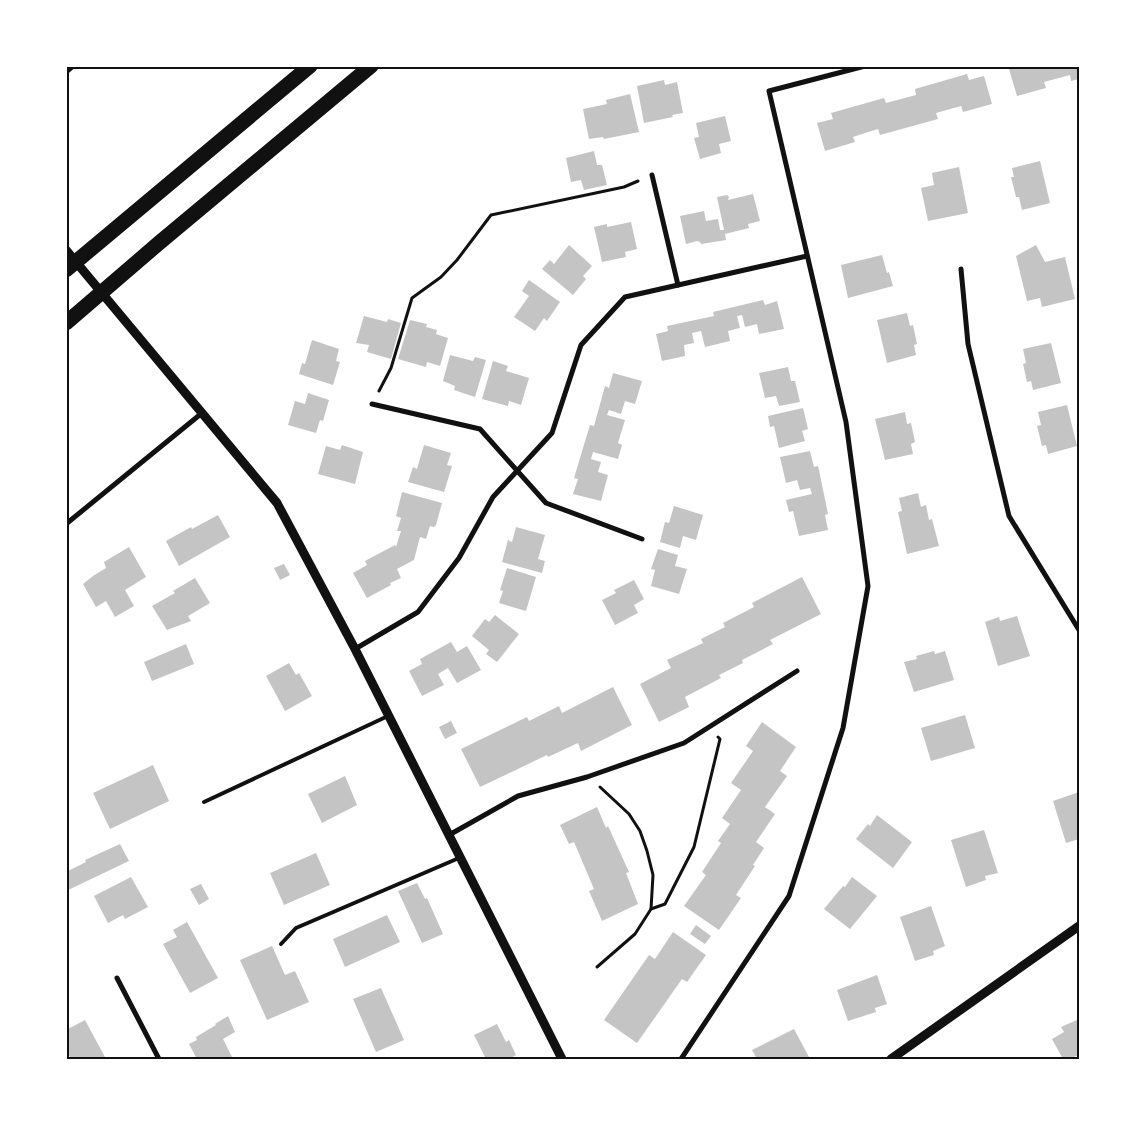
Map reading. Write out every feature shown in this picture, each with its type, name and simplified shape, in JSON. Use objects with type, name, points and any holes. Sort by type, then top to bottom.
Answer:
[{"type":"highway","points":[[66,270],[310,66]]},
{"type":"highway","points":[[66,322],[371,66]]},
{"type":"street","points":[[66,72],[73,66]]},
{"type":"street","points":[[681,1059],[789,896],[843,728],[868,586],[846,422],[769,91],[865,66]]},
{"type":"street","points":[[652,175],[678,285]]},
{"type":"street","points":[[66,250],[277,503],[355,649],[562,1059]]},
{"type":"street","points":[[355,649],[418,612],[458,558],[493,497],[552,433],[581,345],[625,297],[807,256]]},
{"type":"street","points":[[961,269],[968,344],[1009,516],[1079,630]]},
{"type":"street","points":[[372,404],[480,429],[546,503],[642,539]]},
{"type":"street","points":[[66,524],[202,413]]},
{"type":"street","points":[[449,835],[518,796],[587,777],[684,743],[797,671]]},
{"type":"street","points":[[891,1059],[1079,926]]},
{"type":"street","points":[[117,978],[159,1059]]},
{"type":"lane","points":[[204,802],[389,716]]},
{"type":"lane","points":[[280,944],[296,928],[460,857]]},
{"type":"path","points":[[372,404],[391,368],[412,298],[441,277],[457,260],[491,215],[624,187],[652,175]]},
{"type":"path","points":[[651,909],[664,904],[694,846],[720,740],[711,725]]},
{"type":"path","points":[[587,777],[629,814],[640,831],[653,875],[651,909],[634,934],[597,967]]},
{"type":"building","points":[[1017,66],[1079,66],[1079,79],[1071,81],[1070,75],[1044,82],[1046,88],[1017,96],[1009,69]]},
{"type":"building","points":[[967,74],[969,80],[984,76],[992,104],[963,112],[961,106],[936,113],[938,119],[880,135],[878,129],[853,137],[855,142],[825,151],[817,123],[833,119],[831,113],[884,98],[886,103],[916,95],[915,89]]},
{"type":"building","points":[[664,80],[665,85],[677,82],[683,113],[644,123],[637,86]]},
{"type":"building","points":[[630,94],[639,132],[604,139],[603,137],[589,139],[583,109],[607,104],[606,100]]},
{"type":"building","points":[[725,116],[731,141],[719,144],[721,153],[700,159],[694,138],[699,137],[696,123]]},
{"type":"building","points":[[594,151],[597,165],[602,165],[607,185],[584,190],[581,180],[571,182],[566,158]]},
{"type":"building","points":[[1040,161],[1050,203],[1022,210],[1019,197],[1016,197],[1011,177],[1014,177],[1012,168]]},
{"type":"building","points":[[959,167],[968,213],[928,221],[921,188],[934,185],[932,173]]},
{"type":"building","points":[[753,194],[760,221],[748,224],[749,228],[725,234],[726,240],[701,244],[697,241],[686,244],[680,216],[704,211],[706,221],[718,219],[720,230],[724,230],[717,197],[727,195],[729,197],[728,200]]},
{"type":"building","points":[[631,222],[637,249],[625,252],[626,257],[602,262],[594,227],[607,224],[607,227]]},
{"type":"building","points":[[569,245],[592,266],[583,276],[586,279],[573,295],[542,269],[550,260],[554,264]]},
{"type":"building","points":[[1036,245],[1045,262],[1065,257],[1075,299],[1042,307],[1040,298],[1027,301],[1016,256]]},
{"type":"building","points":[[882,255],[893,286],[848,298],[841,265]]},
{"type":"building","points":[[529,280],[560,302],[547,321],[544,318],[535,331],[514,317],[529,296],[522,291]]},
{"type":"building","points":[[763,300],[765,305],[777,301],[784,329],[759,334],[757,324],[745,327],[742,315],[737,316],[740,328],[728,331],[730,341],[705,347],[701,331],[692,333],[694,343],[684,345],[685,356],[662,361],[656,334],[668,331],[667,326],[714,316],[713,312]]},
{"type":"building","points":[[907,313],[910,326],[913,325],[917,344],[914,345],[916,355],[887,363],[877,320]]},
{"type":"building","points":[[364,316],[387,322],[388,319],[401,323],[391,359],[367,352],[369,345],[356,343]]},
{"type":"building","points":[[410,320],[427,324],[426,327],[437,330],[436,334],[448,338],[440,366],[427,362],[426,367],[398,359]]},
{"type":"building","points":[[312,340],[339,349],[336,361],[340,362],[333,385],[299,374],[302,363],[305,364]]},
{"type":"building","points":[[1051,343],[1061,383],[1033,390],[1031,381],[1027,382],[1023,364],[1026,363],[1023,349]]},
{"type":"building","points":[[450,355],[473,361],[475,357],[486,360],[475,397],[454,390],[455,386],[443,381]]},
{"type":"building","points":[[493,361],[508,366],[506,371],[529,378],[521,405],[509,401],[508,406],[482,399]]},
{"type":"building","points":[[788,367],[791,381],[795,381],[800,402],[779,406],[776,396],[765,398],[759,373]]},
{"type":"building","points":[[613,373],[642,381],[635,404],[625,401],[621,414],[609,410],[607,415],[625,420],[618,443],[622,445],[618,459],[593,452],[591,459],[601,462],[598,472],[608,475],[601,501],[573,494],[578,479],[574,478],[590,425],[594,426],[605,386],[609,388]]},
{"type":"building","points":[[308,393],[329,400],[323,421],[320,420],[316,433],[288,425],[295,401],[305,404]]},
{"type":"building","points":[[1067,405],[1077,446],[1048,454],[1046,445],[1042,446],[1037,426],[1041,425],[1038,412]]},
{"type":"building","points":[[803,408],[808,429],[802,431],[805,441],[779,448],[774,426],[770,427],[768,416]]},
{"type":"building","points":[[905,412],[907,424],[911,423],[915,442],[911,444],[913,454],[885,460],[875,419]]},
{"type":"building","points":[[342,445],[363,452],[355,484],[318,474],[326,446],[340,450]]},
{"type":"building","points":[[424,445],[451,453],[447,465],[452,466],[444,492],[408,482],[413,467],[417,469]]},
{"type":"building","points":[[810,451],[814,467],[818,466],[828,514],[825,515],[828,530],[799,536],[793,511],[789,512],[786,500],[812,494],[810,488],[800,490],[797,480],[786,483],[780,457]]},
{"type":"building","points":[[402,492],[442,503],[436,525],[434,527],[430,526],[426,539],[420,537],[414,560],[397,569],[401,578],[367,598],[353,573],[367,565],[365,561],[395,545],[396,547],[401,531],[397,531],[401,518],[396,516]]},
{"type":"building","points":[[918,493],[921,507],[926,505],[929,520],[932,519],[939,546],[907,554],[898,512],[902,511],[899,498]]},
{"type":"building","points":[[674,506],[703,515],[696,540],[683,536],[680,548],[660,542],[665,522],[669,523]]},
{"type":"building","points":[[218,515],[230,537],[179,566],[166,541]]},
{"type":"building","points":[[516,527],[545,535],[538,559],[545,561],[542,573],[502,562],[508,540],[512,542]]},
{"type":"building","points":[[129,547],[146,577],[125,590],[134,606],[115,617],[106,601],[96,607],[83,584],[106,568],[104,562]]},
{"type":"building","points":[[658,549],[678,555],[675,566],[687,569],[679,594],[651,586],[655,570],[651,569]]},
{"type":"building","points":[[284,564],[290,575],[280,580],[274,568]]},
{"type":"building","points":[[507,568],[536,577],[526,611],[499,603],[503,591],[500,590]]},
{"type":"building","points":[[802,577],[821,614],[770,640],[773,644],[742,660],[743,663],[719,675],[721,678],[685,697],[689,707],[659,722],[640,684],[671,668],[667,660],[703,643],[701,639],[725,627],[723,623],[754,607],[752,603]]},
{"type":"building","points":[[195,578],[210,603],[188,616],[191,621],[167,630],[152,606],[175,593],[173,591]]},
{"type":"building","points":[[634,580],[644,599],[634,605],[638,613],[615,625],[602,600],[616,593],[614,590]]},
{"type":"building","points":[[495,615],[519,634],[497,662],[486,654],[489,650],[472,636],[485,619],[489,622]]},
{"type":"building","points":[[1017,616],[1030,656],[998,666],[985,622],[999,617],[1000,621]]},
{"type":"building","points":[[451,642],[457,652],[467,646],[481,670],[457,683],[448,668],[438,674],[444,685],[422,696],[409,671],[422,664],[420,659]]},
{"type":"building","points":[[186,644],[194,664],[152,681],[144,662]]},
{"type":"building","points":[[934,651],[935,654],[945,651],[954,680],[914,692],[904,662],[917,659],[916,656]]},
{"type":"building","points":[[289,663],[296,675],[299,673],[312,696],[285,711],[266,676]]},
{"type":"building","points":[[613,687],[632,725],[581,751],[578,743],[548,757],[547,755],[480,787],[461,749],[527,717],[529,721],[559,706],[562,713]]},
{"type":"building","points":[[965,715],[975,748],[931,761],[921,728]]},
{"type":"building","points":[[451,721],[457,733],[445,739],[439,727]]},
{"type":"building","points":[[762,722],[796,747],[780,771],[787,776],[765,807],[775,814],[756,842],[764,848],[736,895],[741,898],[719,930],[684,906],[706,875],[702,872],[721,843],[718,841],[730,824],[722,818],[741,790],[731,783],[753,751],[746,746]]},
{"type":"building","points":[[153,765],[169,801],[110,829],[93,793]]},
{"type":"building","points":[[345,776],[357,805],[322,823],[308,794]]},
{"type":"building","points":[[1079,792],[1079,839],[1066,843],[1053,801]]},
{"type":"building","points":[[597,807],[629,872],[626,873],[638,904],[602,921],[589,891],[594,889],[574,842],[569,844],[560,825]]},
{"type":"building","points":[[877,815],[912,842],[893,868],[856,839],[868,824],[870,826]]},
{"type":"building","points":[[984,830],[998,873],[985,876],[986,880],[966,887],[951,840]]},
{"type":"building","points":[[120,844],[129,861],[66,891],[66,872],[86,862],[85,860]]},
{"type":"building","points":[[316,853],[330,885],[284,905],[270,873]]},
{"type":"building","points":[[131,877],[148,907],[125,919],[123,915],[108,923],[94,896]]},
{"type":"building","points":[[852,877],[877,896],[850,929],[824,909]]},
{"type":"building","points":[[417,883],[425,899],[427,898],[443,934],[422,943],[398,891]]},
{"type":"building","points":[[201,884],[209,899],[199,905],[190,889]]},
{"type":"building","points":[[931,906],[945,946],[933,951],[934,955],[915,961],[900,917]]},
{"type":"building","points":[[387,915],[400,942],[345,967],[333,939]]},
{"type":"building","points":[[187,922],[218,978],[190,993],[163,944],[177,937],[173,930]]},
{"type":"building","points":[[696,925],[711,936],[705,944],[690,934]]},
{"type":"building","points":[[673,932],[706,955],[687,982],[682,979],[637,1043],[604,1020],[649,955],[655,959]]},
{"type":"building","points":[[272,946],[285,975],[295,971],[309,1002],[267,1020],[240,960]]},
{"type":"building","points":[[877,975],[887,1004],[875,1008],[876,1012],[848,1021],[837,990]]},
{"type":"building","points":[[381,988],[404,1040],[376,1052],[353,999]]},
{"type":"building","points":[[228,1016],[235,1032],[223,1039],[233,1059],[197,1059],[189,1044],[197,1040],[196,1037]]},
{"type":"building","points":[[1079,1019],[1079,1055],[1074,1057],[1075,1059],[1063,1059],[1052,1039],[1064,1032],[1061,1027]]},
{"type":"building","points":[[85,1020],[106,1059],[71,1059],[66,1049],[66,1030]]},
{"type":"building","points":[[497,1024],[506,1042],[509,1040],[516,1055],[509,1059],[486,1059],[474,1035]]},
{"type":"building","points":[[794,1029],[809,1057],[806,1059],[757,1059],[752,1050]]}]
